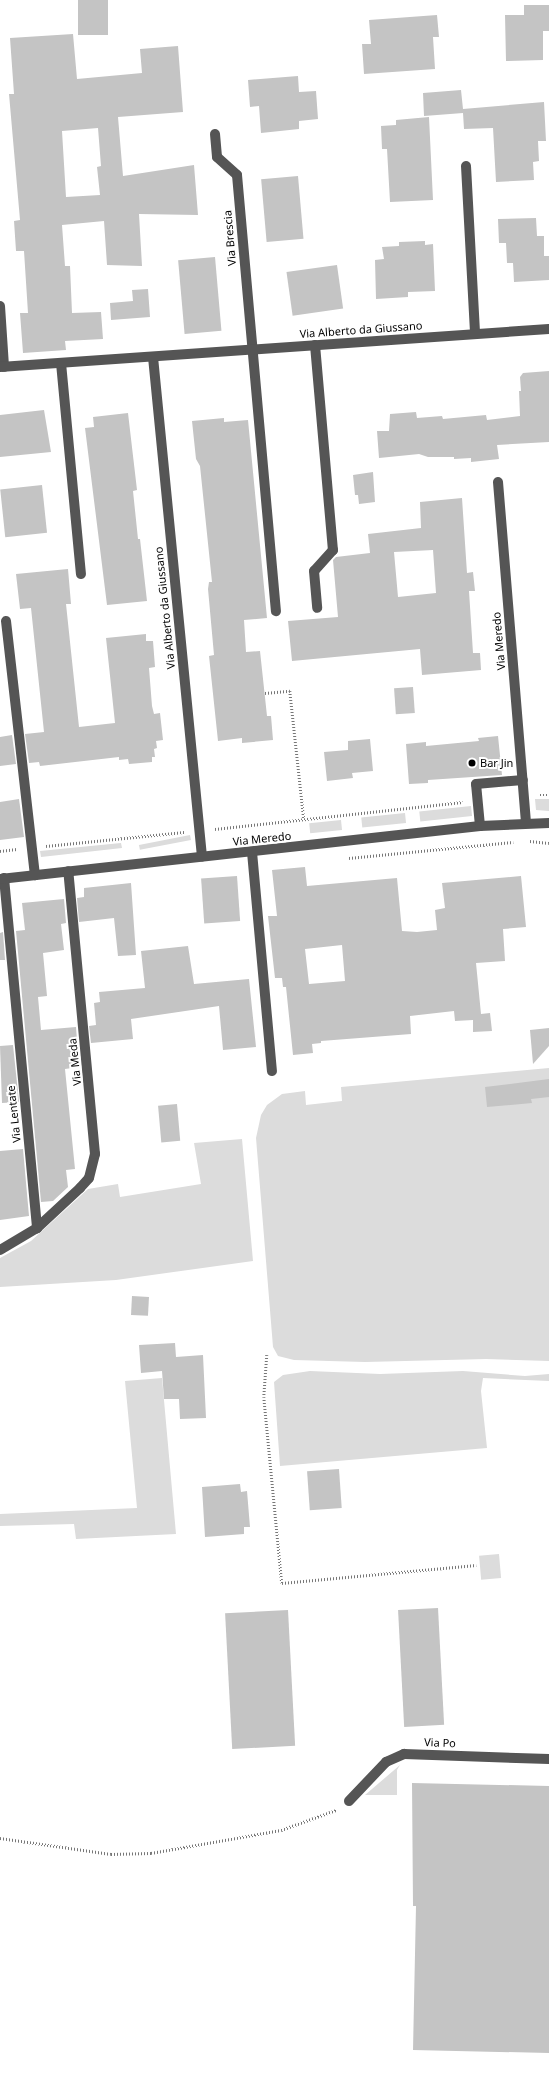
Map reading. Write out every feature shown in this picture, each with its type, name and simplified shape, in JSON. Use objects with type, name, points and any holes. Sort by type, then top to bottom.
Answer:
[{"type":"street","name":"Via Brescia","points":[[215,134],[217,157],[237,175],[251,350],[276,611]]},
{"type":"street","points":[[466,166],[475,334]]},
{"type":"street","points":[[0,306],[2,367]]},
{"type":"street","name":"Via Alberto da Giussano","points":[[2,367],[549,329]]},
{"type":"street","points":[[315,346],[333,550],[314,571],[317,608]]},
{"type":"street","name":"Via Alberto da Giussano","points":[[152,357],[202,857]]},
{"type":"street","points":[[61,363],[82,574]]},
{"type":"street","name":"Via Meredo","points":[[498,482],[526,823]]},
{"type":"street","points":[[6,621],[35,875]]},
{"type":"street","points":[[480,826],[476,784],[523,780]]},
{"type":"street","name":"Via Meredo","points":[[2,878],[480,826],[549,823]]},
{"type":"street","points":[[252,852],[272,1071]]},
{"type":"street","name":"Via Meda","points":[[0,1250],[37,1228],[89,1178],[95,1154],[68,871]]},
{"type":"street","name":"Via Lentate","points":[[2,878],[37,1228]]},
{"type":"street","name":"Via Po","points":[[348,1801],[386,1762],[404,1754],[549,1759]]},
{"type":"path","points":[[265,693],[290,691],[304,819]]},
{"type":"path","points":[[524,796],[549,795]]},
{"type":"path","points":[[0,851],[477,800]]},
{"type":"path","points":[[267,1355],[264,1397],[282,1583],[476,1565]]},
{"type":"path","points":[[0,1838],[111,1854],[151,1853],[281,1830],[326,1815],[348,1801]]},
{"type":"shaded area","points":[[535,799],[549,799],[549,811],[536,810]]},
{"type":"shaded area","points":[[471,806],[472,816],[420,821],[419,811]]},
{"type":"shaded area","points":[[405,813],[406,823],[362,828],[361,818]]},
{"type":"shaded area","points":[[341,820],[342,830],[310,833],[309,823]]},
{"type":"shaded area","points":[[190,835],[191,840],[140,850],[139,845]]},
{"type":"shaded area","points":[[121,843],[122,848],[41,857],[40,851]]},
{"type":"shaded area","points":[[549,1068],[549,1361],[486,1359],[365,1362],[294,1360],[278,1356],[273,1347],[256,1138],[261,1115],[267,1105],[282,1094],[305,1091],[306,1105],[342,1101],[341,1087]]},
{"type":"shaded area","points":[[242,1139],[253,1261],[116,1280],[0,1287],[0,1258],[31,1241],[88,1189],[118,1184],[120,1197],[201,1184],[194,1143]]},
{"type":"shaded area","points":[[310,1371],[380,1374],[463,1371],[525,1376],[549,1374],[549,1381],[483,1378],[481,1391],[487,1448],[280,1466],[274,1382],[283,1375]]},
{"type":"shaded area","points":[[162,1378],[176,1534],[76,1539],[74,1524],[0,1526],[0,1514],[137,1508],[125,1381]]},
{"type":"shaded area","points":[[499,1554],[501,1578],[481,1580],[479,1556]]},
{"type":"shaded area","points":[[400,1765],[397,1770],[397,1795],[365,1795]]},
{"type":"building","points":[[78,0],[108,0],[108,35],[78,35]]},
{"type":"building","points":[[524,5],[549,5],[549,31],[543,31],[543,60],[506,61],[505,15],[524,15]]},
{"type":"building","points":[[437,15],[439,37],[433,37],[435,69],[364,74],[362,44],[371,44],[369,20]]},
{"type":"building","points":[[73,34],[77,79],[142,73],[140,49],[178,46],[183,112],[118,117],[123,176],[194,165],[198,215],[139,214],[142,266],[107,265],[104,221],[62,225],[65,266],[70,266],[72,313],[101,312],[103,339],[65,341],[66,350],[23,353],[20,313],[28,313],[24,251],[16,251],[14,221],[20,220],[9,94],[14,94],[10,38]],"holes":[[[98,128],[101,166],[97,167],[100,195],[66,197],[62,131]]]},
{"type":"building","points":[[298,76],[299,92],[316,91],[318,119],[299,121],[299,129],[261,133],[259,106],[250,107],[248,80]]},
{"type":"building","points":[[461,90],[463,109],[544,102],[546,141],[538,141],[539,161],[533,162],[534,180],[496,182],[493,128],[464,129],[463,113],[424,116],[423,93]]},
{"type":"building","points":[[429,117],[433,200],[390,202],[387,149],[382,149],[381,126],[396,125],[396,120]]},
{"type":"building","points":[[298,176],[303,239],[267,242],[261,179]]},
{"type":"building","points":[[536,218],[537,236],[544,236],[544,256],[549,256],[549,280],[514,282],[513,263],[507,263],[506,243],[499,243],[498,219]]},
{"type":"building","points":[[425,241],[425,245],[433,244],[435,291],[408,292],[408,297],[376,299],[375,260],[384,259],[382,247],[399,246],[399,242]]},
{"type":"building","points":[[215,257],[221,331],[185,334],[178,260]]},
{"type":"building","points":[[337,265],[343,309],[293,316],[286,272]]},
{"type":"building","points":[[148,289],[150,317],[111,320],[110,303],[133,301],[132,290]]},
{"type":"building","points":[[549,371],[549,442],[497,445],[499,459],[471,462],[471,458],[454,459],[454,457],[428,457],[419,454],[379,458],[377,431],[389,431],[390,414],[416,412],[417,418],[442,416],[443,419],[486,415],[487,420],[520,416],[520,377],[523,373]]},
{"type":"building","points":[[44,410],[51,452],[0,457],[0,415]]},
{"type":"building","points":[[128,413],[137,490],[133,491],[147,601],[107,605],[85,428],[94,427],[93,417]]},
{"type":"building","points":[[224,418],[224,422],[248,420],[267,618],[244,620],[246,652],[260,651],[267,716],[271,716],[273,740],[242,743],[242,738],[218,741],[209,656],[214,655],[208,589],[209,582],[212,582],[200,466],[196,459],[192,421]]},
{"type":"building","points":[[373,472],[375,502],[359,504],[358,495],[355,495],[353,475]]},
{"type":"building","points":[[42,485],[47,533],[5,537],[0,489]]},
{"type":"building","points":[[462,498],[467,573],[473,572],[475,591],[469,591],[473,653],[480,653],[481,670],[422,675],[420,649],[292,661],[288,621],[338,617],[333,560],[336,557],[370,553],[368,534],[421,528],[420,502]],"holes":[[[433,550],[436,593],[398,597],[394,552]]]},
{"type":"building","points":[[68,569],[71,604],[66,604],[79,727],[115,723],[106,638],[146,634],[146,641],[153,641],[155,667],[149,668],[152,706],[154,714],[160,713],[163,740],[156,741],[157,748],[154,749],[155,757],[152,757],[152,762],[129,764],[128,759],[119,760],[119,757],[40,766],[39,762],[29,763],[25,734],[44,732],[31,608],[20,609],[16,574]]},
{"type":"building","points":[[413,687],[415,713],[396,714],[394,688]]},
{"type":"building","points":[[12,735],[16,764],[0,766],[0,737]]},
{"type":"building","points":[[498,736],[502,775],[428,780],[428,783],[409,784],[406,744],[426,742],[426,746],[479,741],[478,738]]},
{"type":"building","points":[[370,739],[373,771],[352,773],[353,778],[327,781],[324,752],[348,750],[348,741]]},
{"type":"building","points":[[19,799],[24,837],[0,840],[0,802]]},
{"type":"building","points":[[305,867],[307,886],[397,878],[402,931],[417,932],[437,930],[435,910],[445,908],[442,883],[521,876],[526,927],[503,929],[505,961],[476,963],[481,1014],[490,1013],[492,1031],[473,1032],[473,1020],[455,1021],[454,1011],[410,1016],[411,1034],[321,1041],[321,1043],[312,1044],[313,1053],[293,1055],[286,987],[283,987],[282,978],[275,978],[268,916],[277,916],[272,870]],"holes":[[[342,945],[345,981],[309,984],[305,949]]]},
{"type":"building","points":[[237,876],[240,921],[204,923],[201,879]]},
{"type":"building","points":[[131,883],[136,955],[118,956],[114,918],[79,922],[77,898],[84,897],[84,888]]},
{"type":"building","points":[[64,899],[66,923],[61,924],[64,950],[43,953],[47,996],[38,997],[41,1030],[76,1027],[79,1067],[65,1069],[75,1169],[66,1170],[68,1187],[53,1201],[41,1202],[16,931],[25,930],[22,903]]},
{"type":"building","points":[[3,932],[5,960],[0,960],[0,933]]},
{"type":"building","points":[[188,946],[194,984],[249,979],[256,1047],[223,1050],[219,1006],[131,1019],[133,1039],[91,1043],[89,1026],[96,1025],[94,1003],[100,1002],[99,992],[145,988],[141,951]]},
{"type":"building","points":[[549,1028],[549,1046],[533,1064],[530,1030]]},
{"type":"building","points":[[13,1045],[19,1102],[2,1103],[0,1046]]},
{"type":"building","points":[[549,1079],[549,1097],[531,1099],[532,1103],[487,1107],[485,1087]]},
{"type":"building","points":[[177,1104],[180,1141],[161,1143],[158,1106]]},
{"type":"building","points":[[23,1149],[29,1216],[0,1220],[0,1151]]},
{"type":"building","points":[[132,1296],[149,1297],[148,1316],[131,1315]]},
{"type":"building","points":[[175,1343],[176,1357],[203,1355],[206,1418],[180,1419],[179,1399],[164,1399],[162,1371],[141,1373],[139,1345]]},
{"type":"building","points":[[339,1469],[342,1508],[310,1510],[307,1471]]},
{"type":"building","points":[[240,1484],[241,1492],[247,1491],[250,1527],[244,1527],[244,1534],[205,1537],[202,1487]]},
{"type":"building","points":[[438,1608],[444,1725],[404,1727],[398,1610]]},
{"type":"building","points":[[288,1610],[295,1746],[232,1749],[225,1613]]},
{"type":"building","points":[[412,1783],[549,1786],[549,2053],[413,2050],[416,1906],[413,1906]]},
{"type":"place","name":"Bar Jin","points":[[472,763]]}]
